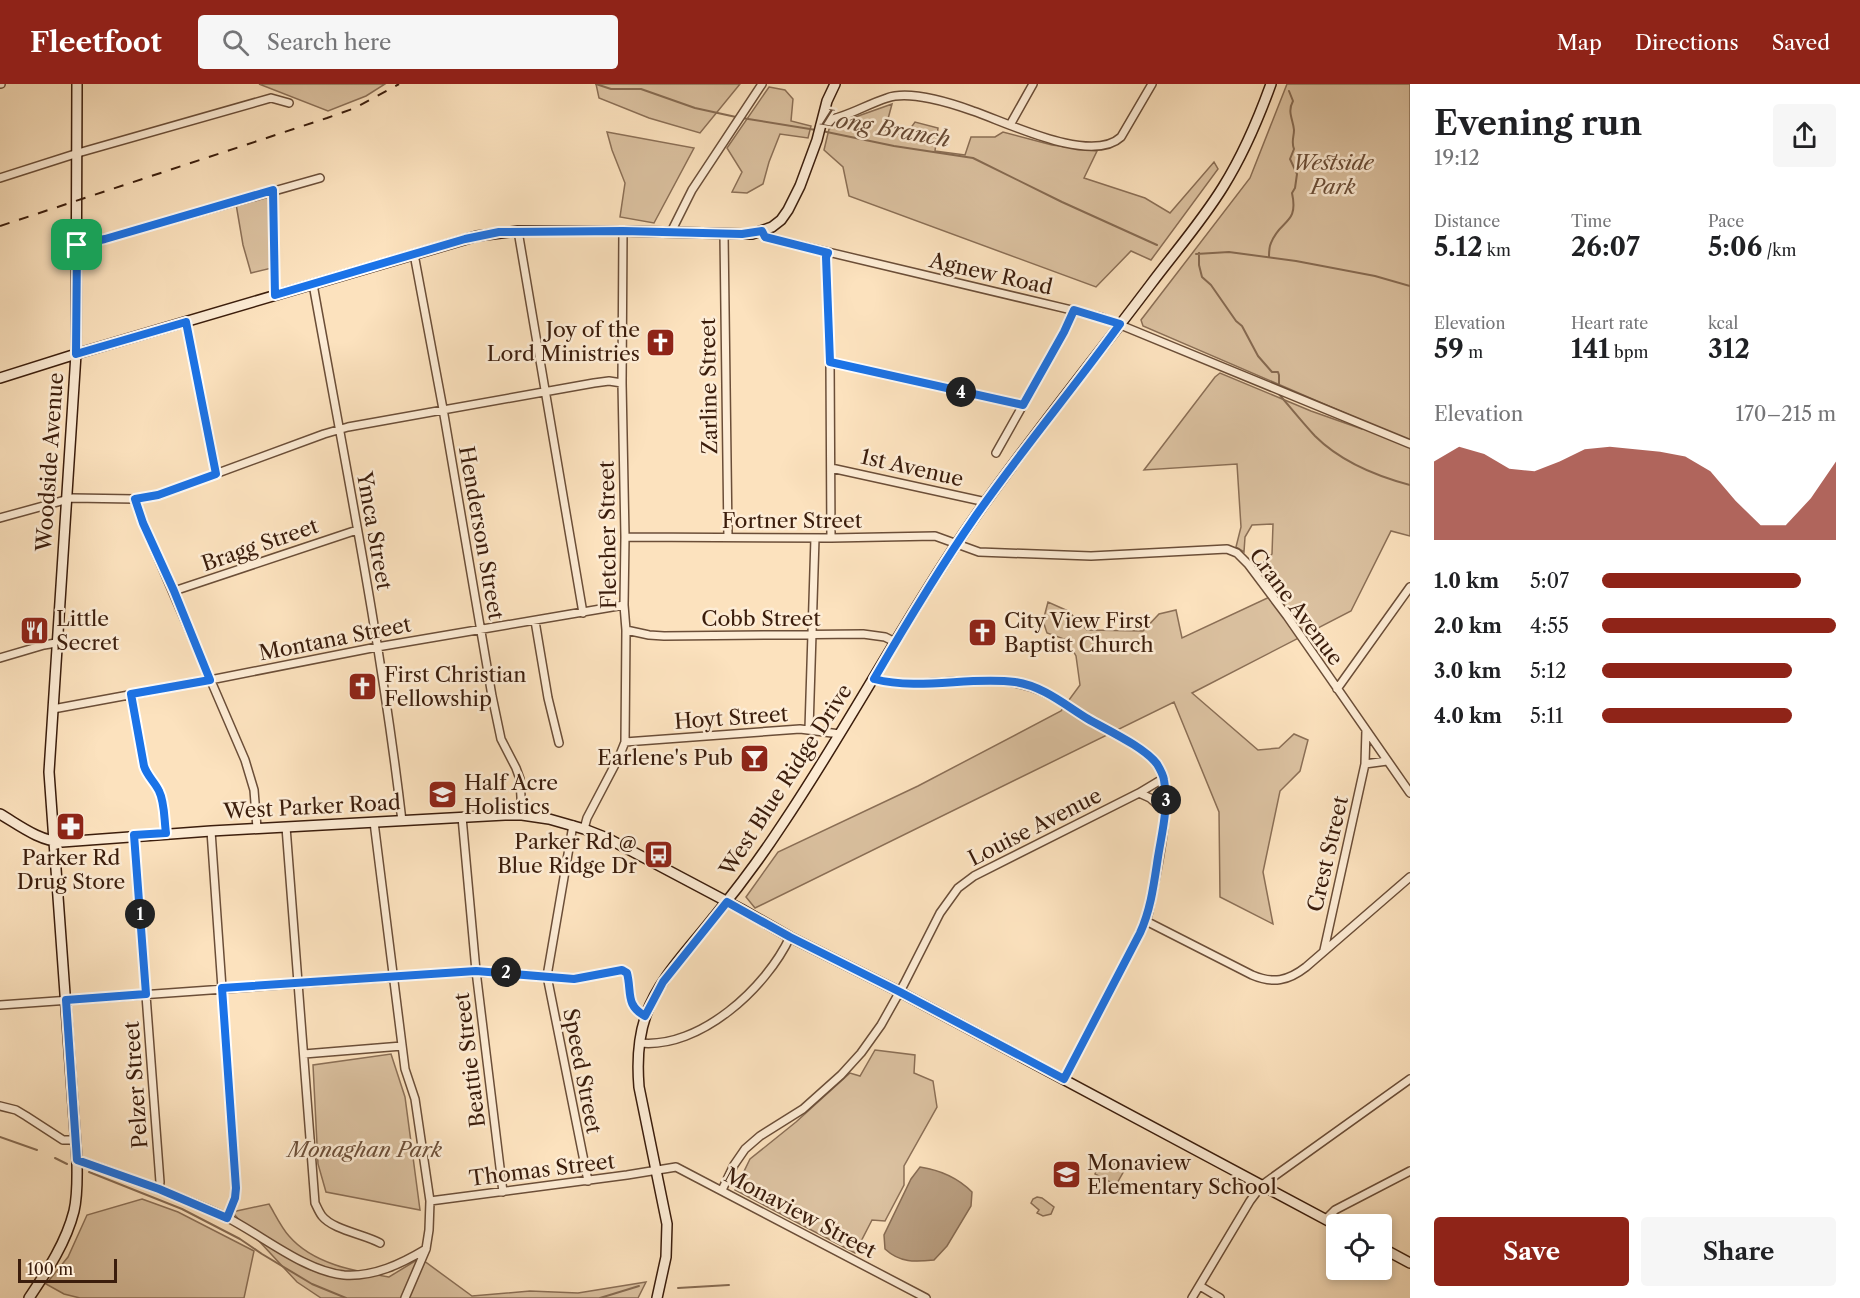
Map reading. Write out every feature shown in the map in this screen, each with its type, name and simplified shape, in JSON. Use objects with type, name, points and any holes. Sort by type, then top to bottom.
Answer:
[{"type":"street","name":"Woodside Avenue","points":[[33,1295],[57,1254],[70,1224],[77,1194],[76,1140],[49,772],[76,354],[77,84]]},
{"type":"street","points":[[671,232],[692,190],[762,84]]},
{"type":"street","points":[[0,378],[477,236],[518,231],[752,234],[762,231],[781,220],[788,210],[807,171],[827,101],[835,84]]},
{"type":"street","points":[[1010,125],[1033,84]]},
{"type":"street","points":[[822,124],[888,97],[902,95],[958,106],[1060,142],[1090,146],[1109,144],[1121,137],[1137,106],[1152,84]]},
{"type":"street","name":"West Blue Ridge Drive","points":[[657,1298],[663,1272],[667,1224],[639,1087],[637,1058],[645,1016],[663,982],[727,902],[784,824],[957,544],[986,502],[1222,189],[1247,144],[1271,84]]},
{"type":"street","points":[[0,178],[78,153],[271,98],[290,103]]},
{"type":"street","points":[[77,245],[320,178]]},
{"type":"street","points":[[273,190],[275,295]]},
{"type":"street","points":[[518,231],[583,613]]},
{"type":"street","name":"Fletcher Street","points":[[584,829],[587,818],[620,757],[625,742],[623,231]]},
{"type":"street","name":"Agnew Road","points":[[762,231],[765,237],[1074,310],[1120,324],[1410,444]]},
{"type":"street","name":"Zarline Street","points":[[724,234],[728,537]]},
{"type":"street","points":[[828,253],[826,257],[830,362],[831,538]]},
{"type":"street","name":"Henderson Street","points":[[414,254],[498,730],[520,779],[522,815]]},
{"type":"street","name":"Ymca Street","points":[[313,284],[377,647],[397,773],[402,821]]},
{"type":"street","points":[[996,453],[1074,310]]},
{"type":"street","points":[[186,322],[216,474]]},
{"type":"street","points":[[830,362],[1023,405]]},
{"type":"street","points":[[0,518],[82,497],[135,499],[158,495],[339,430],[442,409],[601,382],[622,383]]},
{"type":"street","name":"1st Avenue","points":[[831,468],[986,502]]},
{"type":"street","points":[[135,499],[143,523],[249,771],[254,790],[257,828]]},
{"type":"street","name":"Bragg Street","points":[[174,591],[357,530]]},
{"type":"street","name":"Fortner Street","points":[[625,537],[934,536],[957,544]]},
{"type":"street","points":[[809,729],[815,537]]},
{"type":"street","name":"Crane Avenue","points":[[957,544],[988,553],[1123,556],[1216,549],[1237,553],[1287,616],[1410,793]]},
{"type":"street","points":[[1337,689],[1410,587]]},
{"type":"street","name":"Montana Street","points":[[52,709],[377,647],[624,605]]},
{"type":"street","points":[[535,621],[548,698],[559,743]]},
{"type":"street","name":"Cobb Street","points":[[626,630],[664,636],[863,634],[885,637],[896,642]]},
{"type":"street","points":[[0,657],[57,643]]},
{"type":"street","points":[[874,679],[884,682],[917,683],[999,681],[1031,686],[1047,693],[1149,756],[1156,762],[1164,778],[1166,812],[1146,921],[1064,1079]]},
{"type":"street","points":[[131,694],[144,766],[158,787],[161,796],[166,833]]},
{"type":"street","name":"Hoyt Street","points":[[625,742],[809,729],[840,734]]},
{"type":"street","name":"Crest Street","points":[[1324,950],[1365,764],[1366,730]]},
{"type":"street","points":[[1365,764],[1387,761]]},
{"type":"street","name":"Louise Avenue","points":[[900,992],[940,913],[952,895],[964,883],[1164,778]]},
{"type":"street","points":[[1139,793],[1150,798],[1166,812]]},
{"type":"street","points":[[0,814],[38,836],[54,841]]},
{"type":"street","name":"West Parker Road","points":[[54,841],[522,815],[573,825],[606,838],[1326,1219]]},
{"type":"street","name":"Beattie Street","points":[[462,817],[476,971],[503,1192]]},
{"type":"street","points":[[374,822],[405,1069],[415,1099],[430,1201],[426,1249],[405,1298]]},
{"type":"street","name":"Speed Street","points":[[573,825],[547,976],[588,1181]]},
{"type":"street","points":[[286,827],[315,1203],[322,1217],[334,1225],[380,1243]]},
{"type":"street","points":[[211,831],[236,1188],[235,1198],[227,1218]]},
{"type":"street","name":"Pelzer Street","points":[[134,835],[157,1126],[159,1189]]},
{"type":"street","points":[[1146,921],[1252,975],[1269,981],[1282,980],[1306,967],[1410,877]]},
{"type":"street","points":[[640,1043],[654,1044],[670,1041],[696,1031],[724,1015],[751,993],[766,976],[790,937]]},
{"type":"street","points":[[0,1005],[476,971],[574,979],[618,970],[624,971],[628,977],[635,1011],[645,1016]]},
{"type":"street","points":[[722,1190],[745,1149],[760,1136],[803,1109],[841,1075],[861,1053],[900,992]]},
{"type":"street","points":[[304,1054],[402,1046]]},
{"type":"street","points":[[1192,1298],[1262,1185],[1410,1079]]},
{"type":"street","points":[[0,1106],[16,1110],[63,1140],[76,1140]]},
{"type":"street","points":[[77,1160],[159,1189],[227,1218],[323,1271],[356,1275],[382,1270],[404,1262],[426,1249]]},
{"type":"street","name":"Monaview Street","points":[[657,1171],[676,1167],[926,1298]]},
{"type":"street","name":"Thomas Street","points":[[430,1201],[657,1171]]},
{"type":"street","points":[[1331,1214],[1410,1171]]},
{"type":"street","points":[[1392,1253],[1410,1263]]},
{"type":"street","points":[[1200,1286],[1220,1298]]},
{"type":"green space","points":[[259,84],[385,84],[366,96],[328,111]]},
{"type":"green space","points":[[596,84],[740,84],[700,133],[649,118],[599,98]]},
{"type":"green space","name":"Westside Park","points":[[1287,84],[1410,84],[1410,536],[1391,531],[1351,611],[1192,693],[1258,750],[1279,748],[1294,734],[1308,740],[1300,771],[1280,791],[1263,872],[1273,924],[1220,897],[1219,812],[1174,702],[755,908],[746,897],[778,852],[918,786],[1061,711],[1080,685],[1076,656],[1067,640],[1047,633],[1043,621],[1048,602],[1068,611],[1087,630],[1143,631],[1159,614],[1176,610],[1182,638],[1278,593],[1259,567],[1272,554],[1273,524],[1252,525],[1245,537],[1244,552],[1236,547],[1241,527],[1237,464],[1144,470],[1220,373],[1311,411],[1362,429],[1366,422],[1143,326],[1141,320],[1250,178]]},
{"type":"green space","points":[[769,87],[785,90],[793,99],[791,121],[811,126],[808,138],[780,134],[763,184],[747,193],[732,192],[742,172],[727,148]]},
{"type":"green space","points":[[892,104],[885,130],[905,136],[915,122],[938,128],[935,151],[965,155],[971,137],[995,137],[1003,132],[1052,145],[1097,151],[1084,178],[1145,198],[1170,213],[1214,162],[1218,169],[1151,260],[1131,251],[1096,287],[849,196],[843,167],[824,150],[829,129],[844,121]]},
{"type":"green space","points":[[607,132],[694,148],[654,223],[620,217],[625,183]]},
{"type":"green space","points":[[269,194],[272,268],[251,273],[243,245],[236,204]]},
{"type":"green space","points":[[875,1050],[915,1055],[914,1073],[933,1081],[937,1107],[904,1166],[904,1185],[885,1221],[872,1220],[855,1253],[735,1190],[750,1159],[796,1122],[850,1073],[860,1076]]},
{"type":"green space","name":"Monaghan Park","points":[[391,1054],[405,1097],[420,1210],[326,1192],[318,1164],[313,1065]]},
{"type":"green space","points":[[1103,1158],[1125,1169],[1116,1185],[1095,1174]]},
{"type":"green space","points":[[1037,1197],[1054,1207],[1051,1214],[1043,1216],[1037,1213],[1039,1210],[1031,1203]]},
{"type":"green space","points":[[142,1199],[178,1212],[254,1251],[244,1298],[80,1298],[64,1294],[46,1284],[68,1257],[87,1215]]},
{"type":"green space","points":[[269,1204],[289,1236],[299,1246],[322,1260],[348,1269],[389,1277],[420,1258],[472,1296],[530,1291],[578,1293],[646,1282],[638,1298],[321,1298],[297,1282],[232,1212]]},
{"type":"shaded area","points":[[920,1167],[948,1175],[972,1192],[971,1206],[947,1246],[934,1260],[914,1261],[896,1257],[885,1249],[884,1235],[911,1179]]},
{"type":"waterway","name":"Long Branch","points":[[596,84],[611,89],[641,89],[695,108],[736,117]]},
{"type":"waterway","points":[[1269,257],[1270,246],[1275,235],[1288,221],[1293,211],[1292,193],[1297,174],[1290,159],[1294,149],[1294,130],[1290,112],[1293,101],[1289,91]]},
{"type":"waterway","name":"Long Branch","points":[[742,118],[816,130]]},
{"type":"waterway","name":"Long Branch","points":[[822,131],[894,146],[973,158],[1157,245]]},
{"type":"waterway","name":"Long Branch","points":[[1196,254],[1229,252],[1296,261],[1375,276],[1410,286]]},
{"type":"waterway","points":[[1199,253],[1202,277],[1211,285],[1242,326],[1258,356],[1272,372],[1278,372],[1279,385]]},
{"type":"waterway","points":[[1278,393],[1315,436],[1336,453],[1372,472],[1410,485]]},
{"type":"waterway","points":[[0,1137],[37,1150]]},
{"type":"waterway","points":[[55,1158],[67,1164]]},
{"type":"waterway","points":[[89,1172],[182,1209],[240,1239],[312,1284],[346,1298]]},
{"type":"waterway","points":[[678,1288],[729,1285]]},
{"type":"waterway","points":[[600,1298],[639,1286]]},
{"type":"railway","points":[[0,226],[327,118],[355,108],[399,84]]},
{"type":"place","name":"Joy of the Lord Ministries","points":[[661,342]]},
{"type":"place","name":"Little Secret","points":[[35,631]]},
{"type":"place","name":"City View First Baptist Church","points":[[983,633]]},
{"type":"place","name":"First Christian Fellowship","points":[[363,687]]},
{"type":"place","name":"Earlene's Pub","points":[[754,758]]},
{"type":"place","name":"Half Acre Holistics","points":[[443,795]]},
{"type":"place","name":"Parker Rd Drug Store","points":[[71,827]]},
{"type":"place","name":"Parker Rd @ Blue Ridge Dr","points":[[658,854]]},
{"type":"place","name":"Monaview Elementary School","points":[[1066,1175]]},
{"type":"route","points":[[273,190],[275,295],[465,239],[499,232],[623,231],[752,234],[762,231],[765,237],[828,253],[826,257],[830,362],[1023,405],[1074,310],[1120,324],[1029,442],[975,517],[874,679],[884,682],[917,683],[999,681],[1031,686],[1047,693],[1149,756],[1161,770],[1166,793],[1166,812],[1146,921],[1064,1079],[727,902],[663,982],[645,1016],[635,1011],[627,973],[622,970],[574,979],[476,971],[222,988],[236,1188],[235,1198],[227,1218],[159,1189],[91,1163],[77,1160],[66,1000],[146,994],[134,835],[166,833],[161,796],[158,787],[144,766],[131,694],[210,680],[135,499],[158,495],[216,474],[186,322],[76,354],[77,245],[273,190]]}]
